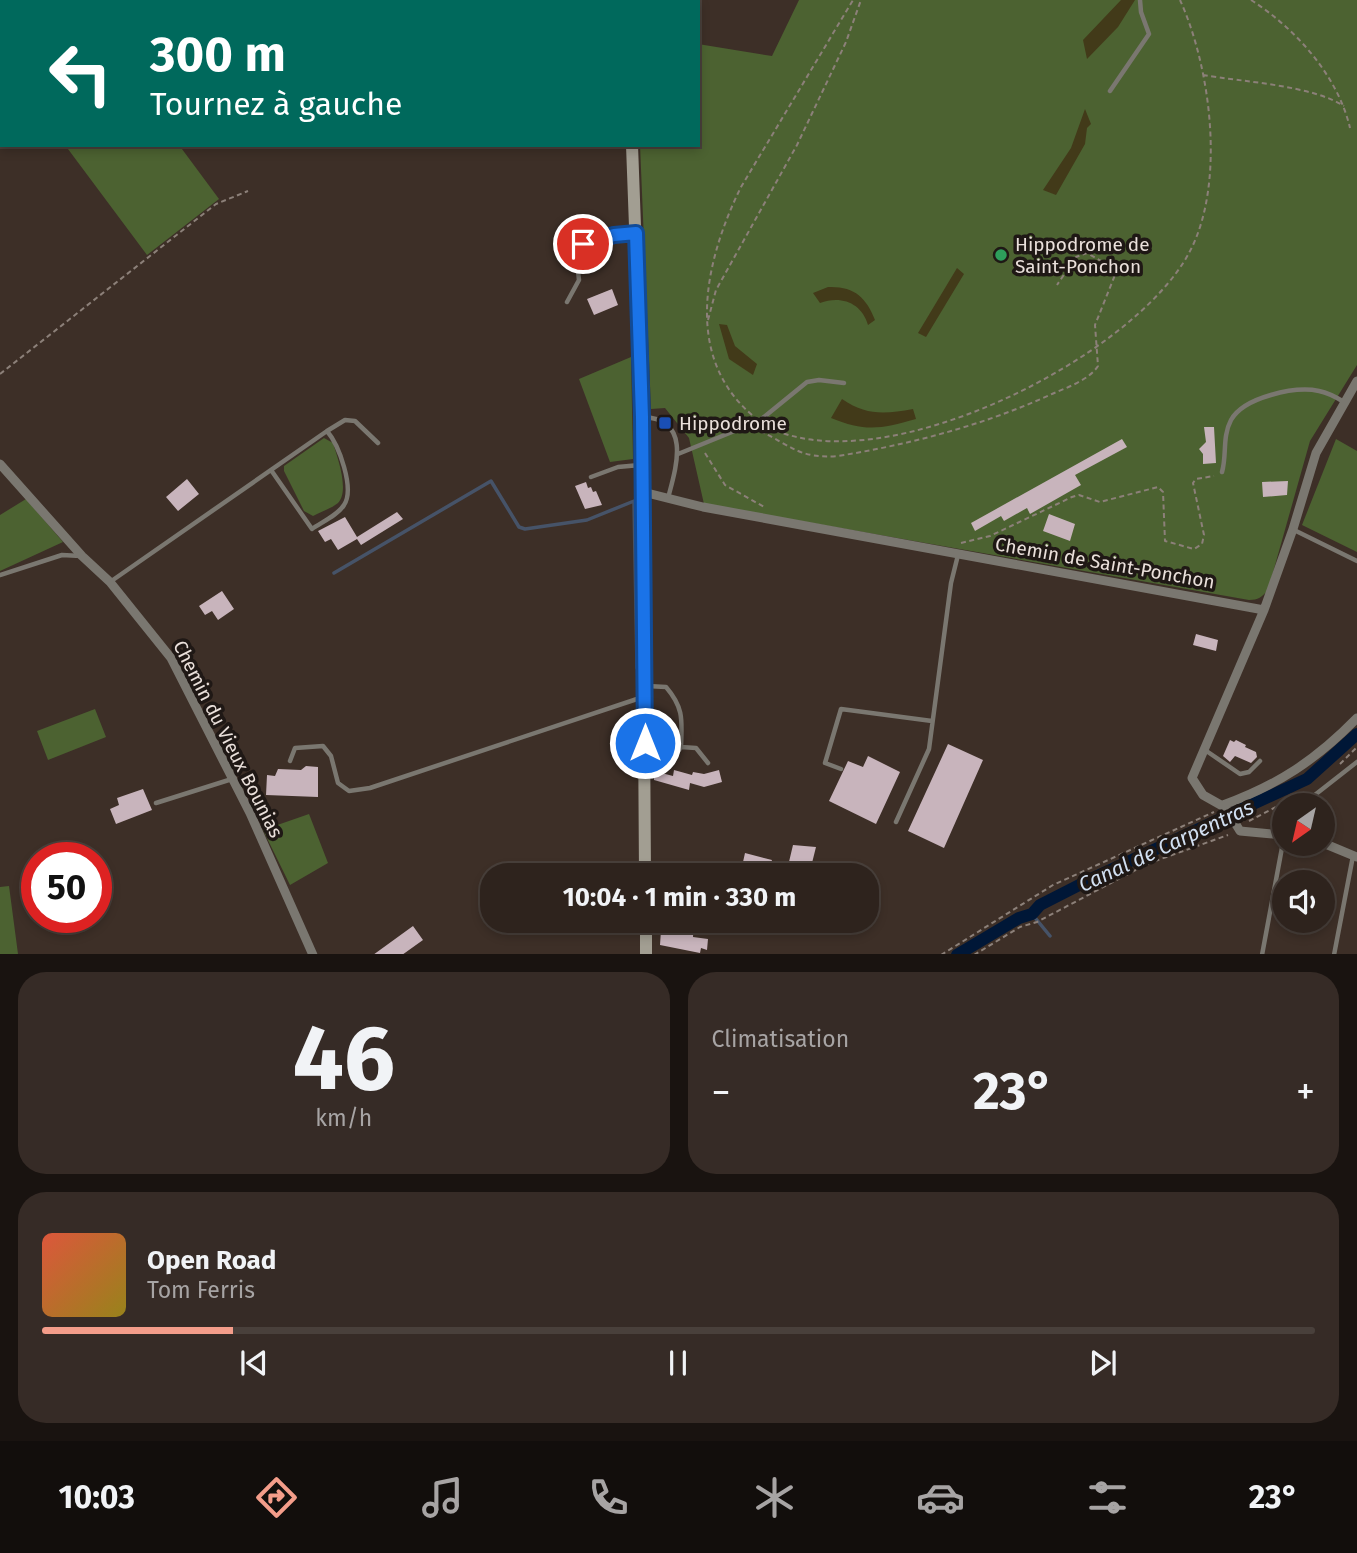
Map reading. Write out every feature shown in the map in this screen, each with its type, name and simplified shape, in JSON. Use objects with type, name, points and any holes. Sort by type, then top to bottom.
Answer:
[{"type":"main road","points":[[632,147],[642,417],[645,863]]},
{"type":"main road","points":[[646,933],[646,954]]},
{"type":"street","points":[[1272,831],[1237,828],[1224,807],[1203,795],[1193,783],[1194,769],[1205,750],[1264,610],[1316,453],[1357,381]]},
{"type":"street","name":"Chemin du Vieux Bounias","points":[[0,464],[82,556],[110,582],[171,658],[232,779],[309,953]]},
{"type":"street","name":"Chemin de Saint-Ponchon","points":[[643,492],[667,499],[1264,610]]},
{"type":"street","points":[[1224,807],[1301,768],[1319,755],[1357,718]]},
{"type":"street","points":[[1335,848],[1355,856]]},
{"type":"lane","points":[[1110,91],[1149,34],[1141,12],[1140,0]]},
{"type":"lane","points":[[567,302],[579,280],[576,253],[583,244],[614,235],[636,233]]},
{"type":"lane","points":[[678,454],[760,421],[807,383],[819,380],[844,383]]},
{"type":"lane","points":[[1222,472],[1228,427],[1238,410],[1247,403],[1290,392],[1317,390],[1344,402]]},
{"type":"lane","points":[[642,417],[656,419],[672,431],[678,454],[667,499]]},
{"type":"lane","points":[[110,582],[345,420],[355,421],[378,443]]},
{"type":"lane","points":[[271,470],[312,529],[344,507],[350,491],[335,440],[327,431]]},
{"type":"lane","points":[[591,477],[618,467],[642,465]]},
{"type":"lane","points":[[1293,529],[1357,561]]},
{"type":"lane","points":[[895,821],[929,749],[951,583],[958,554]]},
{"type":"lane","points":[[0,575],[62,555],[82,556]]},
{"type":"lane","points":[[290,761],[295,748],[323,747],[331,756],[338,783],[349,791],[370,788],[645,691],[666,687],[678,701],[682,720],[681,747],[666,770]]},
{"type":"lane","points":[[841,769],[825,763],[841,709],[932,721]]},
{"type":"lane","points":[[681,747],[696,748],[708,763]]},
{"type":"lane","points":[[1205,750],[1240,774],[1249,772],[1260,761]]},
{"type":"lane","points":[[1317,793],[1357,762]]},
{"type":"lane","points":[[156,803],[232,779]]},
{"type":"lane","points":[[1262,954],[1280,856]]},
{"type":"lane","points":[[1334,954],[1355,856]]},
{"type":"path","points":[[853,0],[775,128],[726,218],[710,269],[706,299],[707,324],[717,366],[734,397],[760,421],[777,431],[814,441],[860,439],[900,433],[972,414],[1004,402],[1097,346],[1130,321],[1181,266],[1194,243],[1206,200],[1210,165],[1202,75],[1191,27],[1180,0]]},
{"type":"path","points":[[707,324],[716,290],[797,145],[846,42],[861,0]]},
{"type":"path","points":[[1251,0],[1296,37],[1327,77],[1344,106],[1350,128]]},
{"type":"path","points":[[1202,75],[1303,91],[1344,106]]},
{"type":"path","points":[[0,374],[216,204],[248,191]]},
{"type":"path","points":[[745,428],[762,432],[799,453],[838,456],[901,445],[1001,415],[1077,383],[1098,366],[1095,324],[1114,270],[1087,253],[1076,257],[1058,285]]},
{"type":"path","points":[[701,446],[725,485],[766,508]]},
{"type":"path","points":[[953,543],[965,543],[990,536],[1079,495],[1100,502],[1158,487],[1163,492],[1165,541],[1194,549],[1202,544],[1204,535],[1193,483],[1196,479],[1222,472]]},
{"type":"path","points":[[1337,767],[1357,747]]},
{"type":"path","points":[[941,954],[1053,885],[1224,807]]},
{"type":"path","points":[[974,954],[1020,927],[1038,922],[1147,864],[1237,828],[1272,809]]},
{"type":"green space","name":"Hippodrome de Saint-Ponchon","points":[[799,0],[1357,0],[1357,365],[1310,441],[1268,590],[1262,596],[1249,600],[704,504],[689,438],[665,408],[651,409],[640,147],[700,147],[700,44],[772,56]]},
{"type":"green space","points":[[66,147],[180,147],[219,199],[147,255]]},
{"type":"green space","points":[[631,357],[633,459],[610,462],[579,379]]},
{"type":"green space","points":[[324,438],[333,443],[342,473],[343,490],[338,503],[313,516],[304,511],[284,466]]},
{"type":"green space","points":[[1336,439],[1357,451],[1357,552],[1302,525]]},
{"type":"green space","points":[[26,499],[63,542],[0,571],[0,515]]},
{"type":"green space","points":[[95,709],[106,737],[48,760],[37,731]]},
{"type":"green space","points":[[309,814],[328,863],[290,885],[263,830]]},
{"type":"green space","points":[[9,886],[18,954],[0,954],[0,887]]},
{"type":"sand","points":[[1121,0],[1135,0],[1118,27],[1087,59],[1083,40]]},
{"type":"sand","points":[[1085,109],[1091,124],[1087,128],[1085,144],[1056,195],[1043,190],[1071,148]]},
{"type":"sand","points":[[957,268],[964,274],[926,337],[918,333]]},
{"type":"sand","points":[[828,287],[845,288],[858,294],[868,305],[875,320],[868,325],[861,311],[850,303],[836,300],[820,303],[813,293]]},
{"type":"sand","points":[[719,324],[727,325],[735,346],[757,364],[753,375],[729,359]]},
{"type":"sand","points":[[842,399],[868,411],[894,412],[913,409],[916,419],[873,428],[854,425],[831,418]]},
{"type":"building","points":[[612,289],[618,305],[594,315],[587,299]]},
{"type":"building","points":[[1204,427],[1214,427],[1216,463],[1203,464],[1203,454],[1199,449],[1206,442]]},
{"type":"building","points":[[1122,439],[1127,447],[1075,475],[1081,485],[1030,514],[1027,508],[1004,521],[1001,516],[975,531],[971,523]]},
{"type":"building","points":[[187,479],[199,494],[178,511],[166,497]]},
{"type":"building","points":[[1288,481],[1287,495],[1263,497],[1262,482]]},
{"type":"building","points":[[586,482],[588,488],[596,491],[602,505],[585,509],[575,486]]},
{"type":"building","points":[[397,512],[403,519],[361,545],[357,539],[338,550],[331,539],[325,542],[318,531],[345,517],[357,537]]},
{"type":"building","points":[[1049,514],[1075,524],[1070,541],[1043,531]]},
{"type":"building","points":[[222,591],[234,609],[218,620],[212,611],[205,615],[199,606]]},
{"type":"building","points":[[1196,634],[1218,640],[1216,651],[1193,645]]},
{"type":"building","points":[[1230,740],[1246,745],[1245,747],[1256,752],[1257,757],[1251,763],[1235,756],[1230,762],[1223,756]]},
{"type":"building","points":[[948,744],[983,760],[944,848],[908,831]]},
{"type":"building","points":[[868,756],[900,772],[876,824],[829,801],[848,761],[863,767]]},
{"type":"building","points":[[306,766],[318,767],[318,797],[266,795],[267,775],[275,776],[278,769],[301,770]]},
{"type":"building","points":[[674,770],[692,775],[693,772],[704,774],[719,770],[722,782],[704,787],[690,783],[689,790],[654,780],[654,771],[673,776]]},
{"type":"building","points":[[143,789],[152,810],[116,824],[110,809],[119,805],[117,798]]},
{"type":"building","points":[[793,845],[816,847],[812,863],[789,863]]},
{"type":"building","points":[[745,853],[772,860],[771,863],[743,862]]},
{"type":"building","points":[[413,926],[423,940],[403,954],[374,954]]},
{"type":"building","points":[[661,933],[693,933],[693,937],[708,939],[707,950],[701,948],[700,953],[660,945]]},
{"type":"waterway","points":[[334,573],[491,481],[519,527],[525,529],[587,520],[634,501],[637,668]]},
{"type":"waterway","name":"Canal de Carpentras","points":[[959,954],[1019,918],[1032,914],[1040,905],[1089,880],[1307,779],[1357,734]]},
{"type":"waterway","points":[[1032,914],[1050,936]]},
{"type":"place","name":"Hippodrome de Saint-Ponchon","points":[[1001,255]]},
{"type":"place","name":"Hippodrome","points":[[665,423]]},
{"type":"route","points":[[583,244],[614,235],[636,233],[642,417],[645,743]]}]
